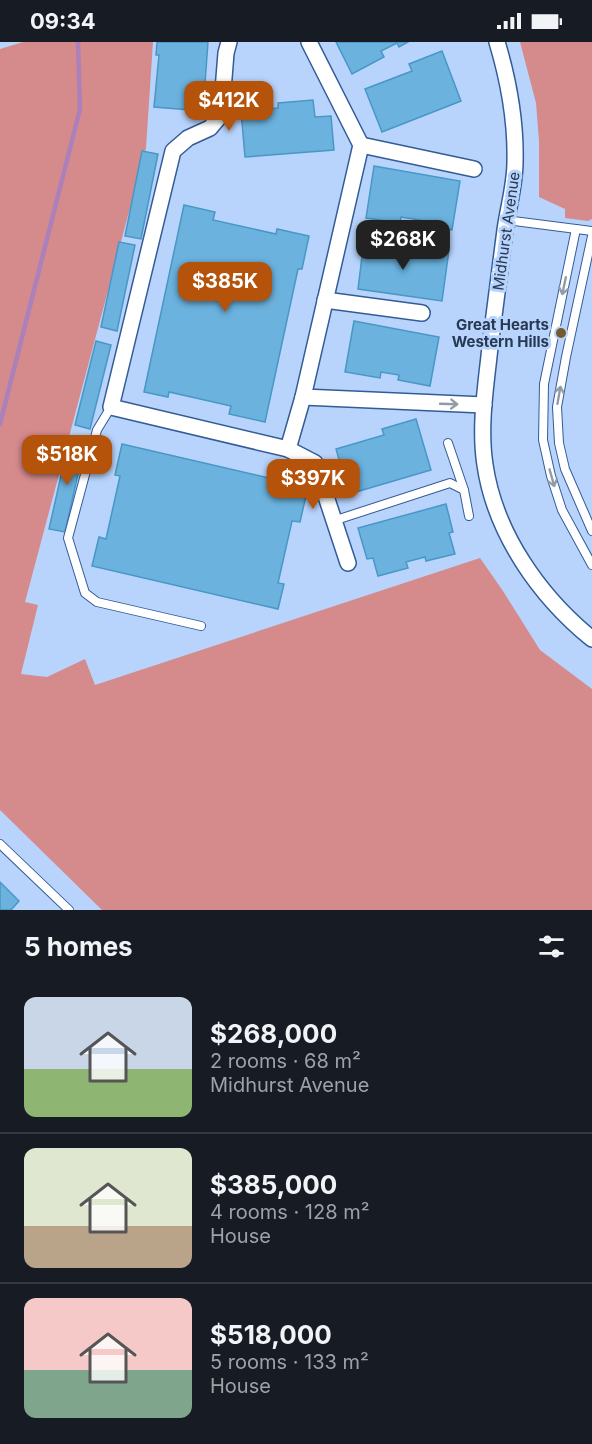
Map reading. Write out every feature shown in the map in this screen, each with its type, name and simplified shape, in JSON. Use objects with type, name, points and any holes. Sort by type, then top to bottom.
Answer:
[{"type":"street","points":[[229,42],[226,53],[221,116],[210,128],[188,138],[173,151],[111,407],[288,449],[315,463],[348,563]]},
{"type":"street","points":[[288,449],[303,398],[361,145],[309,42]]},
{"type":"street","name":"Midhurst Avenue","points":[[496,42],[507,76],[513,111],[515,165],[506,220],[484,405],[485,465],[494,501],[510,539],[530,573],[555,606],[592,639]]},
{"type":"street","points":[[361,145],[474,169]]},
{"type":"street","points":[[326,300],[422,313]]},
{"type":"street","points":[[303,398],[484,405]]},
{"type":"lane","points":[[506,220],[592,231]]},
{"type":"lane","points":[[576,229],[544,384],[543,440],[562,510],[592,565]]},
{"type":"lane","points":[[592,236],[557,407],[559,443],[565,469],[592,531]]},
{"type":"lane","points":[[111,407],[97,430],[68,538],[85,593],[97,602],[201,626]]},
{"type":"lane","points":[[448,443],[464,490],[469,516]]},
{"type":"lane","points":[[333,521],[450,483],[464,490]]},
{"type":"lane","points":[[0,844],[65,909]]},
{"type":"shaded area","points":[[23,42],[153,42],[146,148],[25,602],[38,605],[21,674],[47,677],[85,659],[95,685],[480,558],[540,650],[592,689],[592,910],[102,910],[0,810],[0,49]]},
{"type":"shaded area","points":[[520,42],[592,42],[592,219],[588,221],[565,218],[565,209],[539,197],[536,103]]},
{"type":"building","points":[[157,42],[208,42],[203,111],[154,107],[159,55],[156,55]]},
{"type":"building","points":[[336,42],[408,42],[399,47],[397,43],[381,51],[384,57],[352,74]]},
{"type":"building","points":[[442,51],[461,101],[382,132],[365,89],[412,71],[409,64]]},
{"type":"building","points":[[313,100],[315,117],[331,116],[334,150],[245,157],[241,111],[278,108],[278,103]]},
{"type":"building","points":[[142,151],[158,154],[141,239],[125,236]]},
{"type":"building","points":[[374,166],[460,181],[452,230],[419,225],[420,220],[401,217],[400,223],[366,218]]},
{"type":"building","points":[[184,205],[215,212],[213,220],[276,234],[277,229],[309,236],[302,269],[298,269],[265,422],[229,414],[231,406],[169,392],[168,397],[144,392]]},
{"type":"building","points":[[364,240],[398,244],[397,250],[415,253],[416,246],[449,250],[442,301],[358,289]]},
{"type":"building","points":[[119,242],[135,245],[117,331],[101,327]]},
{"type":"building","points":[[354,321],[439,337],[430,386],[398,380],[399,375],[381,372],[380,378],[345,372]]},
{"type":"building","points":[[96,341],[111,345],[90,429],[75,425]]},
{"type":"building","points":[[416,419],[431,470],[349,494],[336,449],[384,435],[382,429]]},
{"type":"building","points":[[69,440],[85,443],[65,532],[49,529]]},
{"type":"building","points":[[122,444],[308,487],[300,522],[292,521],[278,583],[284,584],[278,609],[92,566],[99,537],[106,539],[120,476],[115,475]]},
{"type":"building","points":[[446,504],[453,532],[449,533],[455,554],[426,561],[425,557],[406,562],[408,568],[378,576],[373,558],[367,559],[358,528]]},
{"type":"building","points":[[0,882],[19,901],[11,910],[0,910]]},
{"type":"waterway","points":[[0,424],[80,109],[78,42]]},
{"type":"place","name":"Great Hearts Western Hills","points":[[561,333]]}]
